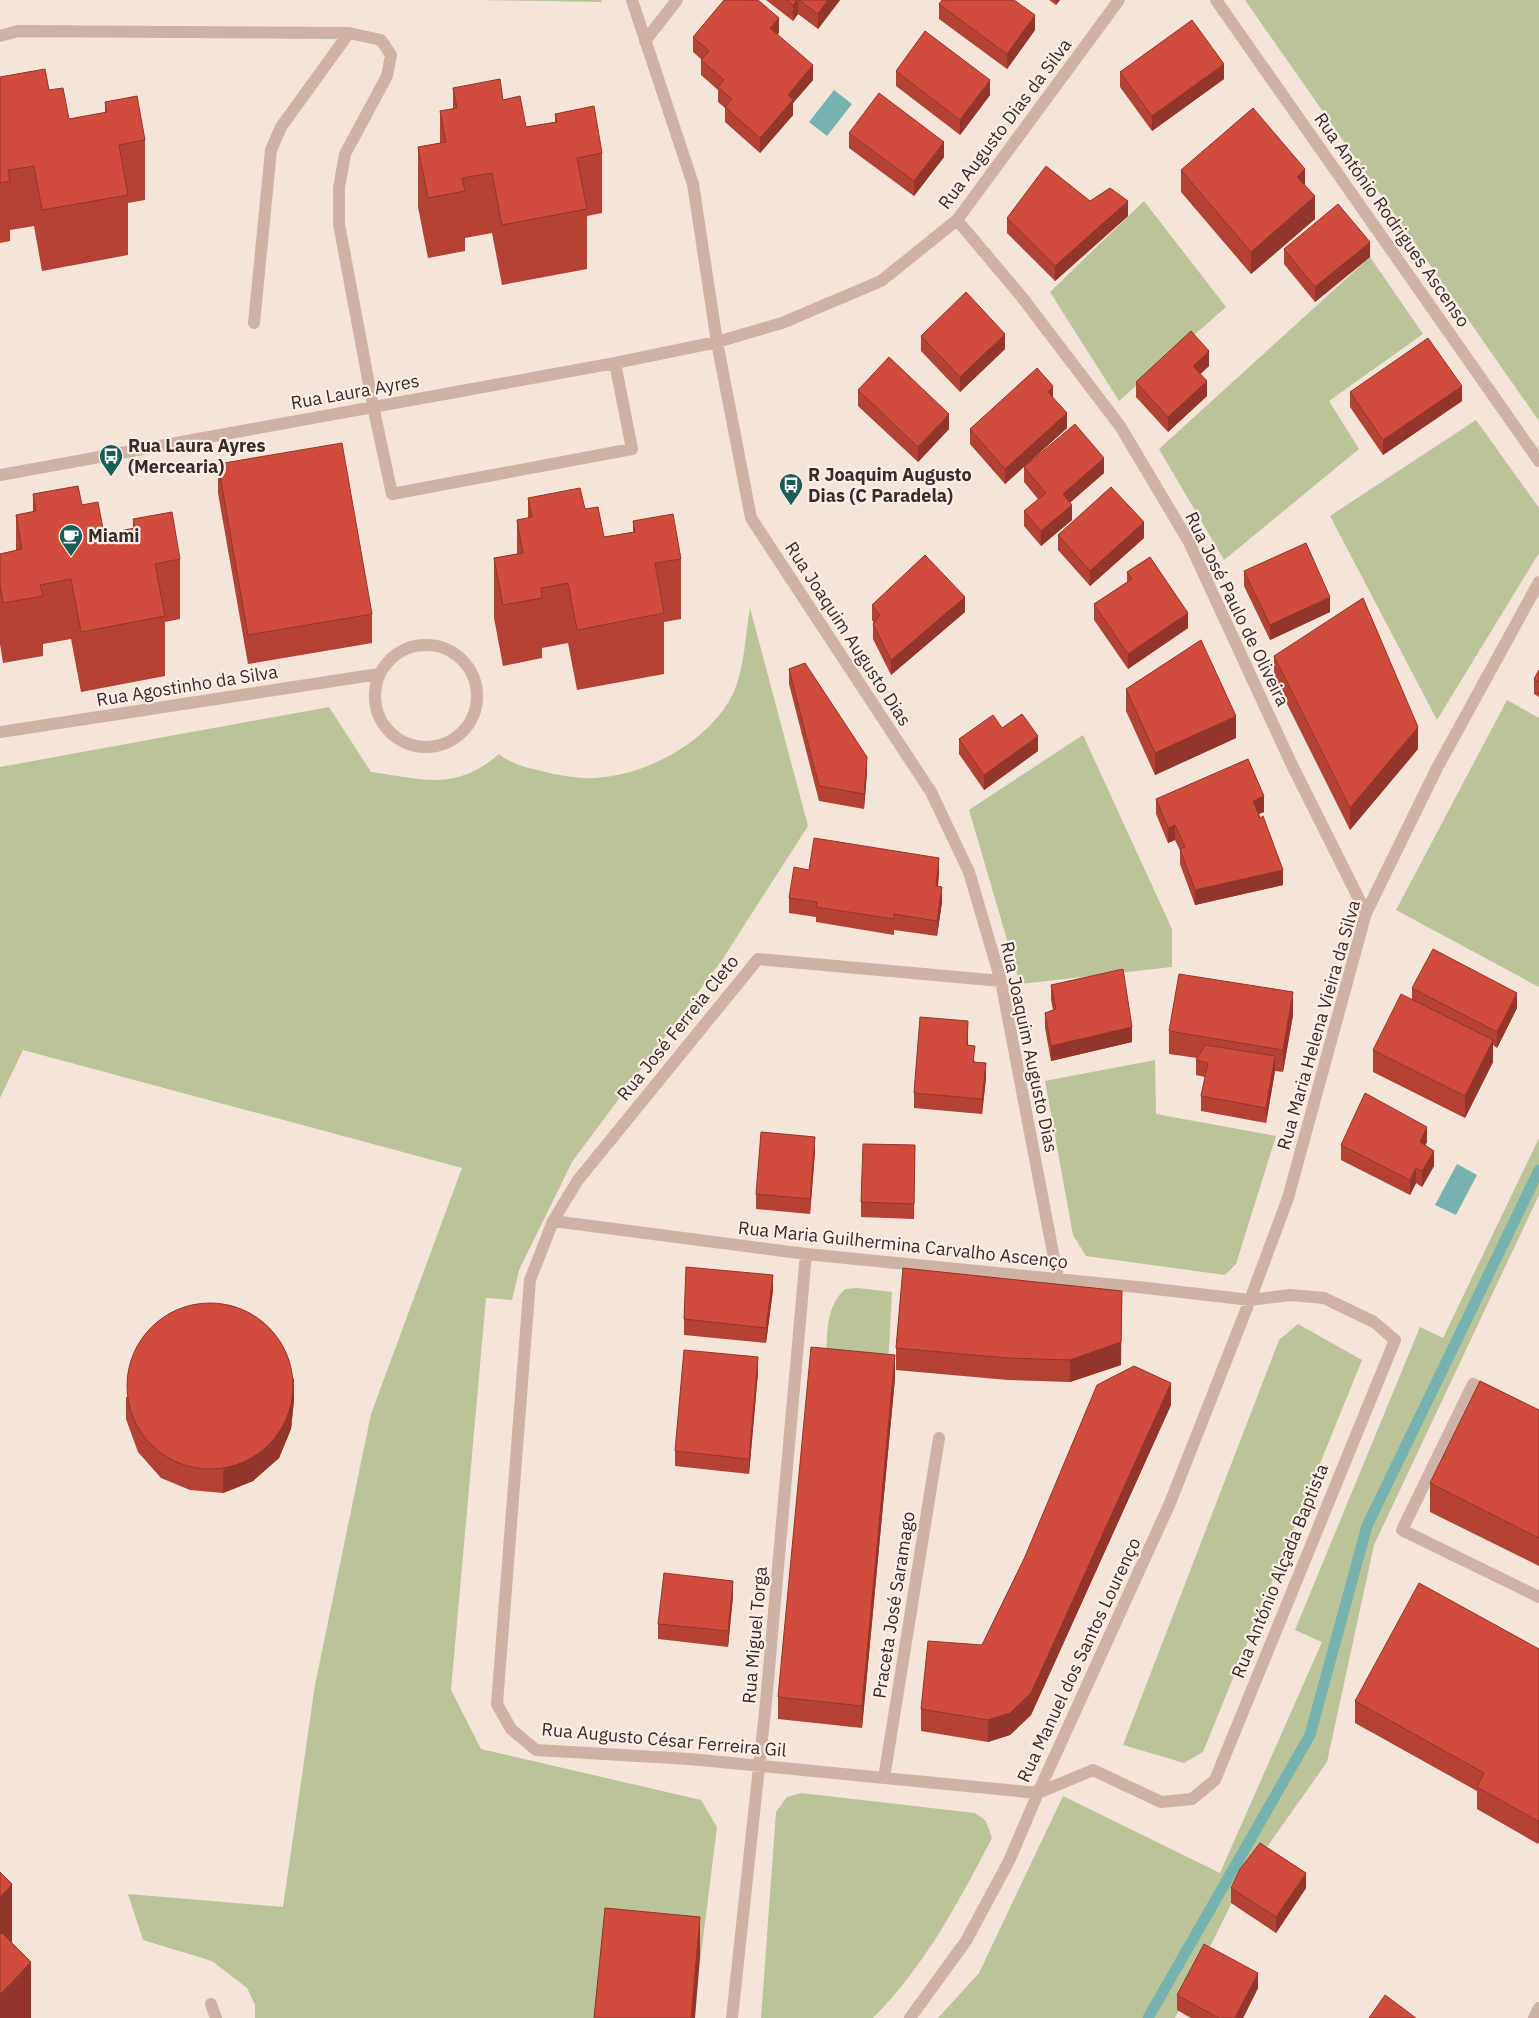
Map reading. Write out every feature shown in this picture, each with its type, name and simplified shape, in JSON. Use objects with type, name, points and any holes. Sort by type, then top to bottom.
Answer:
[{"type":"street","name":"Rua Joaquim Augusto Dias","points":[[632,0],[693,184],[717,342],[751,518],[931,792],[969,872],[1001,981],[1058,1279]]},
{"type":"street","points":[[645,41],[677,0]]},
{"type":"street","name":"Rua Augusto Dias da Silva","points":[[717,342],[782,323],[881,280],[957,220],[1119,0]]},
{"type":"street","name":"Rua António Rodrigues Ascenso","points":[[1216,0],[1539,461]]},
{"type":"street","points":[[0,36],[18,31],[349,33],[381,40],[391,55],[387,76],[344,154],[339,188],[340,224],[373,406],[392,494],[632,449],[614,363]]},
{"type":"street","points":[[254,323],[271,150],[281,127],[349,33]]},
{"type":"street","name":"Rua José Paulo de Oliveira","points":[[957,220],[1021,296],[1120,426],[1189,542],[1291,763],[1366,913]]},
{"type":"street","name":"Rua Laura Ayres","points":[[0,475],[614,363],[717,342]]},
{"type":"street","name":"Rua Maria Helena Vieira da Silva","points":[[1250,1300],[1288,1198],[1366,913],[1437,768],[1539,582]]},
{"type":"street","points":[[425,644],[444,648],[460,658],[472,673],[477,691],[476,710],[468,728],[454,740],[436,748],[417,748],[399,741],[385,728],[376,711],[374,692],[379,674],[390,658],[406,648],[425,644]]},
{"type":"street","name":"Rua Agostinho da Silva","points":[[0,732],[379,674]]},
{"type":"street","name":"Rua José Ferreia Cleto","points":[[553,1221],[578,1180],[758,958],[1001,981]]},
{"type":"street","name":"Rua Maria Guilhermina Carvalho Ascenço","points":[[553,1221],[806,1254],[1250,1300]]},
{"type":"street","name":"Rua Augusto César Ferreira Gil","points":[[553,1221],[530,1280],[497,1704],[511,1729],[536,1750],[690,1759],[1038,1793]]},
{"type":"street","name":"Rua Miguel Torga","points":[[732,2018],[766,1702],[806,1254]]},
{"type":"street","name":"Rua António Alçada Baptista","points":[[1038,1793],[1093,1770],[1161,1802],[1192,1799],[1215,1780],[1378,1377],[1395,1340],[1374,1322],[1324,1298],[1290,1295],[1250,1300]]},
{"type":"street","name":"Rua Manuel dos Santos Lourenço","points":[[910,2018],[966,1941],[1009,1861],[1170,1503],[1250,1300]]},
{"type":"street","points":[[1506,1400],[1473,1384],[1402,1530],[1539,1597]]},
{"type":"street","name":"Praceta José Saramago","points":[[884,1778],[939,1438]]},
{"type":"street","points":[[211,2004],[216,2018]]},
{"type":"street","points":[[1534,2018],[1539,2008]]},
{"type":"green space","points":[[479,0],[601,0],[602,2]]},
{"type":"green space","points":[[1245,0],[1539,0],[1539,421]]},
{"type":"green space","points":[[1144,201],[1226,307],[1119,401],[1050,292]]},
{"type":"green space","points":[[1370,257],[1423,334],[1329,401],[1359,449],[1224,560],[1159,449]]},
{"type":"green space","points":[[1476,420],[1539,508],[1539,553],[1437,720],[1330,516]]},
{"type":"green space","points":[[750,608],[808,826],[722,960],[572,1162],[519,1270],[512,1300],[486,1298],[451,1690],[481,1749],[701,1800],[717,1827],[693,2018],[255,2018],[255,2005],[247,1988],[212,1961],[143,1940],[128,1894],[283,1907],[315,1685],[371,1414],[462,1168],[23,1050],[0,1098],[0,767],[329,707],[371,772],[423,779],[453,778],[468,774],[499,754],[519,765],[561,775],[595,778],[615,775],[655,763],[674,753],[708,727],[722,711],[733,694],[740,673]]},
{"type":"green space","points":[[1507,700],[1539,718],[1539,987],[1396,910]]},
{"type":"green space","points":[[1083,735],[1172,929],[1172,967],[1020,984],[969,810]]},
{"type":"green space","points":[[1155,1060],[1156,1114],[1276,1136],[1236,1264],[1225,1275],[1086,1256],[1073,1235],[1045,1081]]},
{"type":"green space","points":[[1539,1138],[1539,1195],[1374,1545],[1327,1762],[1241,1884],[1175,2018],[938,2018],[979,1973],[1063,1796],[1220,1873],[1322,1642],[1295,1630],[1420,1327],[1443,1338]]},
{"type":"green space","points":[[857,1288],[892,1292],[888,1366],[826,1362],[828,1323],[833,1305],[845,1289]]},
{"type":"green space","points":[[1298,1324],[1362,1360],[1203,1752],[1184,1763],[1123,1745],[1279,1340]]},
{"type":"green space","points":[[801,1793],[975,1813],[986,1821],[992,1838],[953,1910],[925,1955],[892,1998],[873,2018],[761,2018],[776,1812],[787,1797]]},
{"type":"water","points":[[834,90],[852,104],[827,136],[809,122]]},
{"type":"water","points":[[1457,1164],[1477,1175],[1456,1215],[1435,1205]]},
{"type":"building","points":[[724,0],[758,0],[779,18],[770,28],[813,65],[788,95],[793,100],[760,138],[725,107],[732,99],[718,87],[724,80],[701,60],[709,51],[693,37]]},
{"type":"building","points":[[786,0],[797,0],[793,5]]},
{"type":"building","points":[[799,0],[828,0],[818,14]]},
{"type":"building","points":[[942,0],[1014,0],[1035,15],[1007,54],[939,4]]},
{"type":"building","points":[[1192,20],[1224,64],[1152,116],[1120,72]]},
{"type":"building","points":[[925,31],[990,80],[960,120],[896,71]]},
{"type":"building","points":[[45,69],[49,90],[63,88],[69,119],[107,112],[105,102],[137,96],[145,140],[119,145],[128,195],[42,210],[34,166],[8,170],[10,181],[0,183],[0,77]]},
{"type":"building","points":[[500,79],[503,100],[520,96],[526,127],[557,122],[555,114],[594,106],[602,153],[577,158],[587,209],[502,225],[492,173],[462,178],[465,191],[428,198],[418,147],[446,142],[440,111],[457,108],[453,88]]},
{"type":"building","points":[[879,93],[944,142],[914,181],[849,133]]},
{"type":"building","points":[[1253,108],[1305,169],[1297,177],[1315,196],[1251,252],[1181,170]]},
{"type":"building","points":[[1046,166],[1090,201],[1110,188],[1128,201],[1055,266],[1007,218]]},
{"type":"building","points":[[1338,204],[1370,242],[1315,287],[1284,249]]},
{"type":"building","points":[[966,292],[1005,334],[960,377],[921,336]]},
{"type":"building","points":[[1191,331],[1209,351],[1193,366],[1207,381],[1168,417],[1136,382]]},
{"type":"building","points":[[1428,338],[1462,386],[1383,440],[1350,392]]},
{"type":"building","points":[[889,357],[949,414],[918,447],[858,390]]},
{"type":"building","points":[[1037,368],[1053,386],[1048,392],[1067,413],[1005,469],[970,429]]},
{"type":"building","points":[[1075,424],[1104,458],[1063,494],[1072,505],[1041,531],[1024,511],[1046,493],[1024,467]]},
{"type":"building","points":[[342,443],[372,614],[248,635],[218,464]]},
{"type":"building","points":[[78,486],[82,505],[98,502],[104,534],[135,528],[133,519],[172,512],[180,559],[155,564],[165,616],[81,632],[71,579],[40,585],[43,596],[3,603],[0,584],[0,554],[22,549],[16,515],[36,511],[33,494]]},
{"type":"building","points":[[1111,487],[1144,522],[1090,571],[1058,535]]},
{"type":"building","points":[[580,488],[585,509],[598,507],[604,537],[635,532],[633,521],[673,514],[681,559],[655,563],[664,613],[577,630],[568,583],[541,588],[542,598],[503,605],[494,558],[523,553],[517,520],[532,517],[528,498]]},
{"type":"building","points":[[1306,543],[1330,597],[1270,625],[1244,571]]},
{"type":"building","points":[[925,555],[965,597],[891,660],[873,624],[880,615],[872,605]]},
{"type":"building","points":[[1150,557],[1188,613],[1128,654],[1094,604],[1132,579],[1127,572]]},
{"type":"building","points":[[1363,598],[1418,727],[1350,808],[1274,656]]},
{"type":"building","points":[[1201,640],[1236,716],[1155,753],[1126,689]]},
{"type":"building","points":[[805,663],[867,757],[864,794],[819,786],[789,669]]},
{"type":"building","points":[[1539,670],[1539,682],[1534,679]]},
{"type":"building","points":[[1022,714],[1038,736],[984,775],[959,739],[993,715],[1002,728]]},
{"type":"building","points":[[1248,759],[1264,796],[1253,801],[1260,818],[1263,816],[1283,870],[1195,890],[1180,849],[1185,847],[1175,825],[1168,828],[1156,799]]},
{"type":"building","points":[[814,838],[939,858],[936,886],[942,887],[937,921],[894,914],[894,919],[816,907],[817,902],[789,898],[794,867],[809,870]]},
{"type":"building","points":[[1433,949],[1517,993],[1497,1032],[1412,988]]},
{"type":"building","points":[[1123,969],[1132,1027],[1051,1046],[1045,1013],[1056,1009],[1051,985]]},
{"type":"building","points":[[1179,974],[1293,992],[1283,1050],[1169,1031]]},
{"type":"building","points":[[1401,994],[1493,1040],[1465,1096],[1373,1050]]},
{"type":"building","points":[[920,1017],[968,1021],[967,1045],[975,1046],[973,1062],[986,1063],[982,1099],[914,1093]]},
{"type":"building","points":[[1205,1045],[1275,1056],[1266,1108],[1201,1096],[1208,1063],[1196,1060]]},
{"type":"building","points":[[1365,1093],[1427,1127],[1420,1142],[1434,1151],[1422,1171],[1416,1168],[1410,1180],[1341,1145]]},
{"type":"building","points":[[761,1132],[815,1137],[810,1199],[756,1194]]},
{"type":"building","points":[[863,1144],[915,1145],[914,1204],[861,1202]]},
{"type":"building","points":[[686,1267],[773,1275],[766,1328],[684,1319]]},
{"type":"building","points":[[903,1268],[1122,1291],[1121,1342],[1070,1360],[1008,1358],[896,1348]]},
{"type":"building","points":[[218,1303],[234,1306],[249,1312],[269,1327],[287,1354],[292,1370],[292,1402],[287,1418],[269,1445],[249,1460],[234,1466],[202,1469],[186,1466],[171,1460],[146,1439],[136,1425],[130,1410],[127,1378],[130,1362],[136,1347],[157,1322],[171,1312],[186,1306]]},
{"type":"building","points":[[811,1347],[895,1355],[862,1706],[778,1697]]},
{"type":"building","points":[[684,1350],[758,1357],[749,1459],[675,1451]]},
{"type":"building","points":[[1134,1366],[1171,1383],[1031,1693],[1010,1713],[988,1720],[921,1709],[928,1641],[982,1645],[1024,1559],[1097,1385]]},
{"type":"building","points":[[1480,1381],[1539,1410],[1539,1538],[1430,1483]]},
{"type":"building","points":[[664,1573],[733,1581],[728,1631],[658,1624]]},
{"type":"building","points":[[1419,1583],[1539,1649],[1538,1821],[1477,1787],[1484,1773],[1355,1701]]},
{"type":"building","points":[[1260,1843],[1306,1873],[1276,1917],[1231,1888],[1240,1869]]},
{"type":"building","points":[[0,1872],[12,1884],[0,1897]]},
{"type":"building","points":[[605,1908],[700,1917],[691,2018],[594,2018]]},
{"type":"building","points":[[2,1933],[31,1962],[0,1994],[0,1934]]},
{"type":"building","points":[[1204,1944],[1258,1973],[1235,2018],[1219,2018],[1177,1995]]},
{"type":"building","points":[[1385,1995],[1416,2018],[1369,2018]]},
{"type":"waterway","points":[[1148,2018],[1310,1735],[1367,1526],[1539,1170]]},
{"type":"place","name":"Rua Laura Ayres (Mercearia)","points":[[111,477]]},
{"type":"place","name":"R Joaquim Augusto Dias (C Paradela)","points":[[791,506]]},
{"type":"place","name":"Miami","points":[[71,557]]}]
